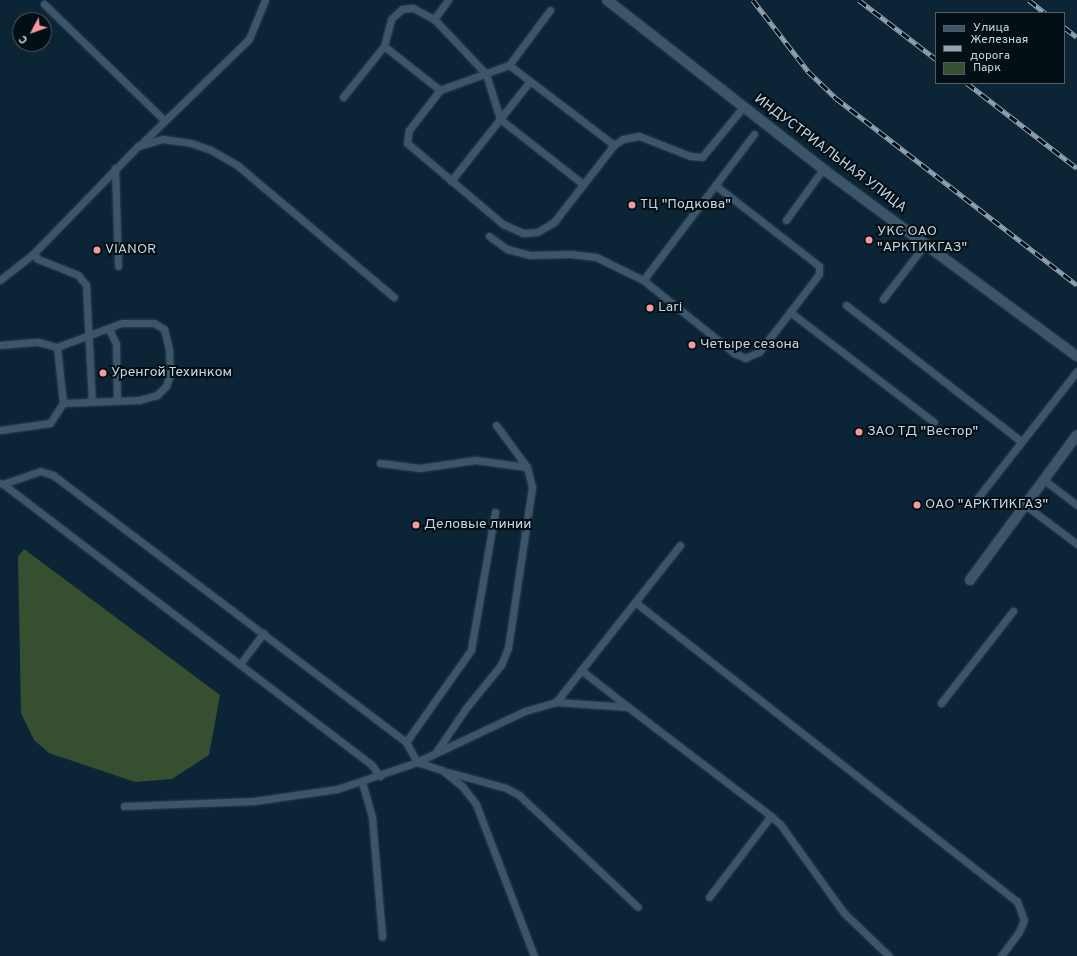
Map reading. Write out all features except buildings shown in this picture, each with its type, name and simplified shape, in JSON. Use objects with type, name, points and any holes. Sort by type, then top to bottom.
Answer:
[{"type":"street","name":"ИНДУСТРИАЛЬНАЯ УЛИЦА","points":[[607,0],[823,169],[926,243],[1077,356]]},
{"type":"street","points":[[970,580],[1077,435]]},
{"type":"lane","points":[[0,280],[33,254],[115,168],[249,39],[265,0]]},
{"type":"lane","points":[[434,19],[448,0]]},
{"type":"lane","points":[[44,4],[164,120]]},
{"type":"lane","points":[[343,97],[384,46],[391,20],[402,9],[413,8],[434,19],[486,74],[500,119],[583,184]]},
{"type":"lane","points":[[550,10],[509,65],[440,90],[406,136],[411,149],[503,224],[524,233],[537,232],[546,228],[614,145],[623,139],[639,136],[690,156],[702,157],[744,106]]},
{"type":"lane","points":[[384,46],[440,90]]},
{"type":"lane","points":[[509,65],[614,145]]},
{"type":"lane","points":[[451,181],[530,81]]},
{"type":"lane","points":[[643,280],[754,134]]},
{"type":"lane","points":[[138,146],[163,139],[176,140],[210,150],[223,156],[394,297]]},
{"type":"lane","points":[[115,168],[118,266]]},
{"type":"lane","points":[[786,220],[823,169]]},
{"type":"lane","points":[[489,236],[507,249],[530,255],[571,254],[596,257],[643,280],[734,353],[745,358],[759,352],[819,274],[819,266],[715,185]]},
{"type":"lane","points":[[883,299],[926,243]]},
{"type":"lane","points":[[33,254],[83,279],[86,285],[92,402]]},
{"type":"lane","points":[[846,305],[1021,441]]},
{"type":"lane","points":[[790,312],[934,422]]},
{"type":"lane","points":[[0,345],[38,342],[57,347],[109,329],[122,322],[154,323],[164,329],[169,349],[170,375],[166,386],[157,394],[139,400],[63,403]]},
{"type":"lane","points":[[109,329],[116,344],[118,401]]},
{"type":"lane","points":[[0,430],[50,422],[63,403],[57,347]]},
{"type":"lane","points":[[972,505],[1077,371]]},
{"type":"lane","points":[[435,753],[466,708],[505,658],[530,519],[532,487],[527,467],[496,425]]},
{"type":"lane","points":[[380,463],[420,468],[475,460],[527,467]]},
{"type":"lane","points":[[1,483],[40,471],[53,474],[406,742],[417,762],[506,788],[519,795],[638,907]]},
{"type":"lane","points":[[1044,480],[1077,505]]},
{"type":"lane","points":[[1,483],[371,764],[380,776]]},
{"type":"lane","points":[[1025,506],[1077,544]]},
{"type":"lane","points":[[406,742],[471,650],[495,512]]},
{"type":"lane","points":[[556,702],[680,545]]},
{"type":"lane","points":[[635,602],[1017,901],[1024,920],[1019,932],[1001,956]]},
{"type":"lane","points":[[941,703],[1013,611]]},
{"type":"lane","points":[[240,664],[263,633]]},
{"type":"lane","points":[[582,670],[771,816],[785,830],[844,913],[889,956]]},
{"type":"lane","points":[[124,806],[296,797],[362,782],[380,776],[417,762],[525,712],[556,702],[628,707]]},
{"type":"lane","points":[[442,770],[462,786],[481,813],[534,956]]},
{"type":"lane","points":[[362,782],[372,817],[382,937]]},
{"type":"lane","points":[[709,897],[771,816]]},
{"type":"green space","points":[[24,549],[220,695],[209,755],[172,779],[135,782],[49,753],[34,740],[21,713],[18,557]]},
{"type":"railway","points":[[753,0],[808,71],[836,98],[1077,285]]},
{"type":"railway","points":[[859,0],[935,58]]},
{"type":"railway","points":[[1029,0],[1044,12]]},
{"type":"railway","points":[[1065,28],[1077,37]]},
{"type":"railway","points":[[968,84],[1077,168]]},
{"type":"place","name":"ТЦ \"Подкова\"","points":[[632,205]]},
{"type":"place","name":"УКС ОАО \"АРКТИКГАЗ\"","points":[[869,240]]},
{"type":"place","name":"VIANOR","points":[[97,250]]},
{"type":"place","name":"Lari","points":[[650,308]]},
{"type":"place","name":"Четыре сезона","points":[[692,345]]},
{"type":"place","name":"Уренгой Техинком","points":[[103,373]]},
{"type":"place","name":"ЗАО ТД \"Вестор\"","points":[[859,432]]},
{"type":"place","name":"ОАО \"АРКТИКГАЗ\"","points":[[917,505]]},
{"type":"place","name":"Деловые линии","points":[[416,525]]}]
